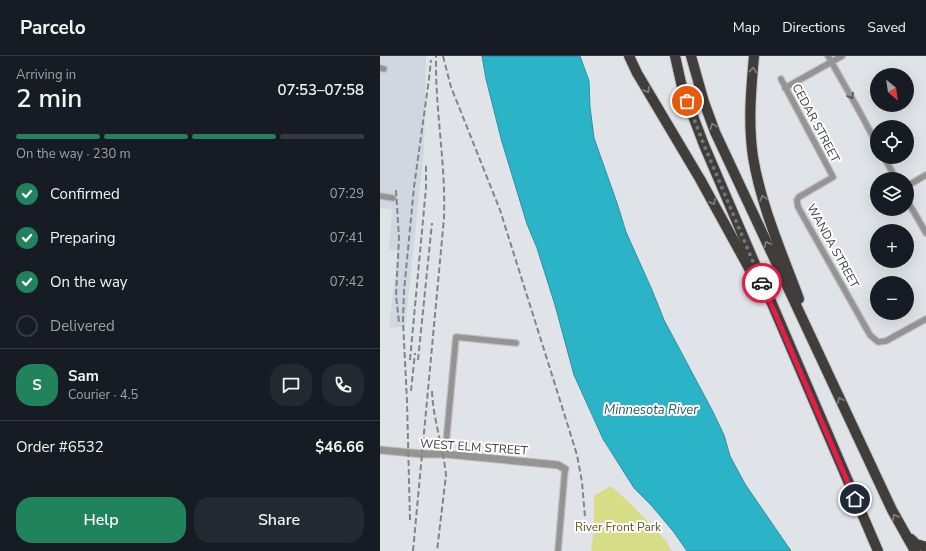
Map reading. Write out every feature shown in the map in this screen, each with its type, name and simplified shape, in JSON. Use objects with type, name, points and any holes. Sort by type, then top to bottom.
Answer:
[{"type":"highway","points":[[629,56],[637,73],[707,192],[780,325]]},
{"type":"highway","points":[[676,56],[682,87],[694,121],[878,551]]},
{"type":"highway","points":[[691,56],[704,102],[715,132],[892,510],[915,551]]},
{"type":"highway","points":[[754,56],[750,103],[753,155],[758,179],[765,205],[819,354]]},
{"type":"highway","points":[[903,531],[916,544],[926,547]]},
{"type":"street","points":[[828,56],[870,131]]},
{"type":"street","points":[[784,88],[842,56]]},
{"type":"street","name":"CEDAR STREET","points":[[780,79],[833,177],[802,194],[797,200]]},
{"type":"street","points":[[914,182],[926,175]]},
{"type":"street","points":[[380,196],[393,198]]},
{"type":"street","name":"WANDA STREET","points":[[797,200],[798,207],[870,335],[878,342],[886,341],[926,318]]},
{"type":"street","points":[[914,212],[926,233]]},
{"type":"street","points":[[445,454],[456,337],[516,343]]},
{"type":"street","name":"WEST ELM STREET","points":[[380,450],[422,454],[445,454],[558,465],[565,469]]},
{"type":"street","points":[[558,551],[565,469]]},
{"type":"shaded area","points":[[380,56],[426,56],[424,150],[405,327],[389,327],[398,251],[389,250],[392,209],[380,208]]},
{"type":"green space","name":"River Front Park","points":[[611,486],[631,504],[666,541],[672,551],[591,551],[594,529],[594,496]]},
{"type":"water","name":"Minnesota River","points":[[482,56],[580,56],[589,81],[590,107],[594,138],[626,232],[664,320],[724,435],[730,456],[745,484],[791,551],[687,551],[673,531],[634,488],[603,439],[574,375],[555,305],[537,248],[527,224],[502,142],[486,79]]},
{"type":"railway","points":[[413,551],[444,218],[436,56]]},
{"type":"railway","points":[[443,56],[451,87],[500,210],[577,455],[582,482],[585,517]]},
{"type":"railway","points":[[410,520],[407,401],[403,322],[404,291],[414,187],[431,60]]},
{"type":"railway","points":[[410,360],[426,188],[426,165]]},
{"type":"railway","points":[[396,190],[399,238],[396,296],[399,322]]},
{"type":"railway","points":[[418,360],[432,223]]},
{"type":"railway","points":[[411,391],[415,353]]},
{"type":"railway","points":[[432,391],[434,412],[446,475],[437,551]]},
{"type":"way so far","points":[[687,101],[762,283]]},
{"type":"route","points":[[762,283],[855,499]]}]
